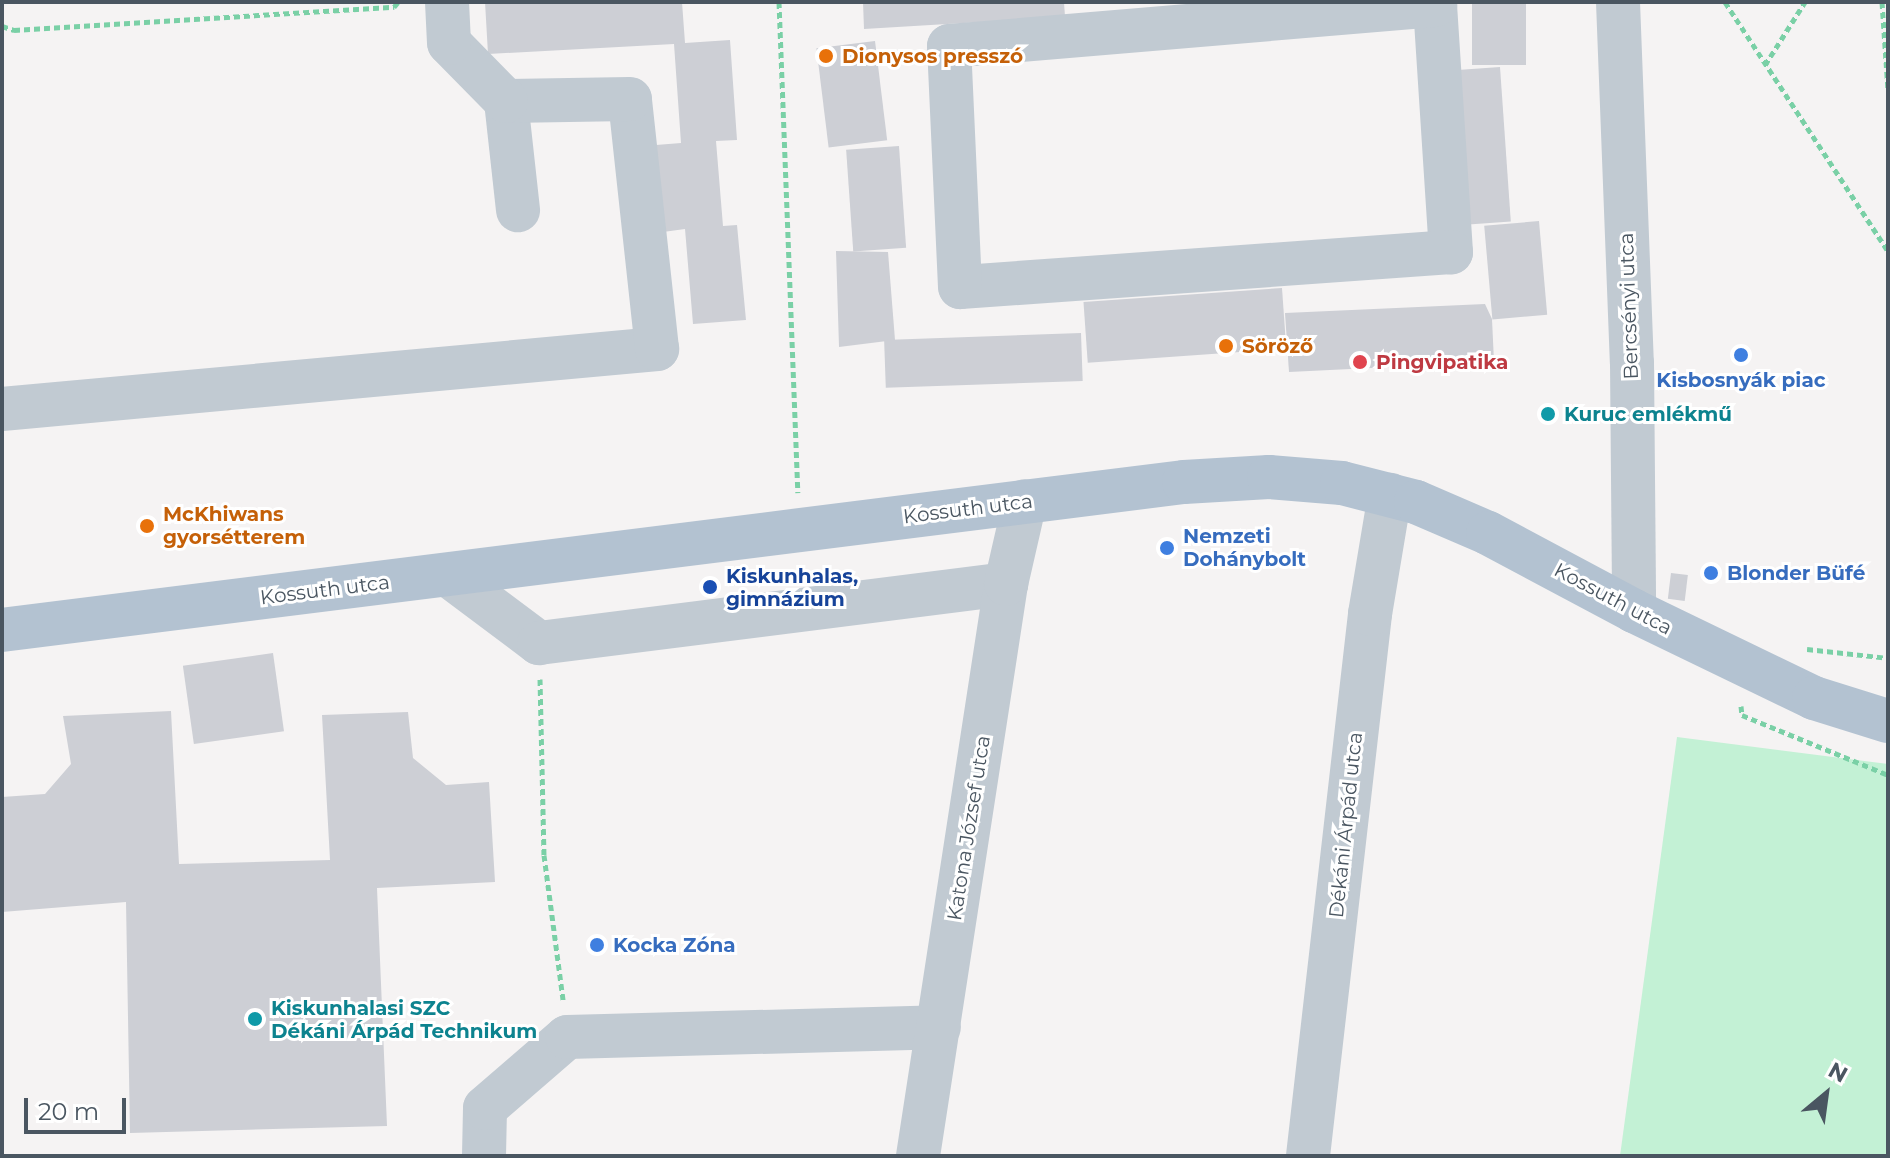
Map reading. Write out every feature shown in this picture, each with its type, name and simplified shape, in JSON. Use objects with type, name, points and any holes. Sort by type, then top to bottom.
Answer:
[{"type":"main road","name":"Kossuth utca","points":[[2,630],[1025,501],[1184,482],[1269,477],[1342,483],[1390,495],[1488,533],[1634,611],[1814,698],[1888,721]]},
{"type":"street","points":[[447,2],[449,43],[506,101],[518,210]]},
{"type":"street","name":"Bercsényi utca","points":[[1618,2],[1632,363],[1634,611]]},
{"type":"street","points":[[1435,5],[1451,252],[960,287],[949,46],[1144,16],[1435,5]]},
{"type":"street","points":[[2,409],[657,349],[630,99],[506,101]]},
{"type":"street","name":"Dékáni Árpád utca","points":[[1308,1156],[1370,614],[1390,495]]},
{"type":"street","name":"Katona József utca","points":[[918,1156],[1006,584],[1025,501]]},
{"type":"street","points":[[448,575],[539,643],[1006,584]]},
{"type":"street","points":[[484,1156],[485,1108],[567,1037],[939,1027]]},
{"type":"path","points":[[2,26],[14,30],[394,7],[398,2]]},
{"type":"path","points":[[779,2],[801,530]]},
{"type":"path","points":[[1725,2],[1888,251]]},
{"type":"path","points":[[1765,65],[1805,2]]},
{"type":"path","points":[[1882,2],[1888,89]]},
{"type":"path","points":[[539,643],[544,855],[567,1037]]},
{"type":"green space","points":[[1677,737],[1888,764],[1888,1156],[1620,1156]]},
{"type":"building","points":[[485,2],[682,2],[685,43],[730,40],[737,140],[716,141],[723,226],[737,225],[746,320],[693,324],[685,229],[663,232],[656,145],[681,143],[674,44],[488,54]]},
{"type":"building","points":[[863,2],[1064,2],[1065,17],[864,29]]},
{"type":"building","points":[[1472,2],[1526,2],[1526,65],[1472,65]]},
{"type":"building","points":[[875,41],[887,140],[829,147],[816,48]]},
{"type":"building","points":[[1500,67],[1511,222],[1458,225],[1447,71]]},
{"type":"building","points":[[899,146],[906,248],[853,251],[846,150]]},
{"type":"building","points":[[1539,221],[1547,315],[1492,319],[1484,226]]},
{"type":"building","points":[[836,251],[888,252],[895,340],[839,347]]},
{"type":"building","points":[[1282,288],[1286,349],[1088,363],[1083,302]]},
{"type":"building","points":[[1485,304],[1492,319],[1494,362],[1289,372],[1285,313]]},
{"type":"building","points":[[1081,333],[1083,381],[886,388],[884,340]]},
{"type":"building","points":[[1671,573],[1688,575],[1685,601],[1668,599]]},
{"type":"building","points":[[273,653],[284,731],[194,744],[183,666]]},
{"type":"building","name":"Kiskunhalasi SZC Dékáni Árpád Technikum","points":[[171,711],[179,864],[330,860],[322,715],[408,712],[413,758],[446,785],[489,782],[495,882],[377,888],[387,1126],[130,1133],[126,902],[2,912],[2,797],[45,794],[71,764],[63,716]]},
{"type":"place","name":"Dionysos presszó","points":[[826,56]]},
{"type":"place","name":"Söröző","points":[[1226,346]]},
{"type":"place","name":"Kisbosnyák piac","points":[[1741,355]]},
{"type":"place","name":"Pingvipatika","points":[[1360,362]]},
{"type":"place","name":"Kuruc emlékmű","points":[[1548,414]]},
{"type":"place","name":"McKhiwans gyorsétterem","points":[[147,526]]},
{"type":"place","name":"Nemzeti Dohánybolt","points":[[1167,548]]},
{"type":"place","name":"Blonder Büfé","points":[[1711,573]]},
{"type":"place","name":"Kiskunhalas, gimnázium","points":[[710,587]]},
{"type":"place","name":"Kocka Zóna","points":[[597,945]]},
{"type":"place","name":"Kiskunhalasi SZC Dékáni Árpád Technikum","points":[[255,1019]]}]
